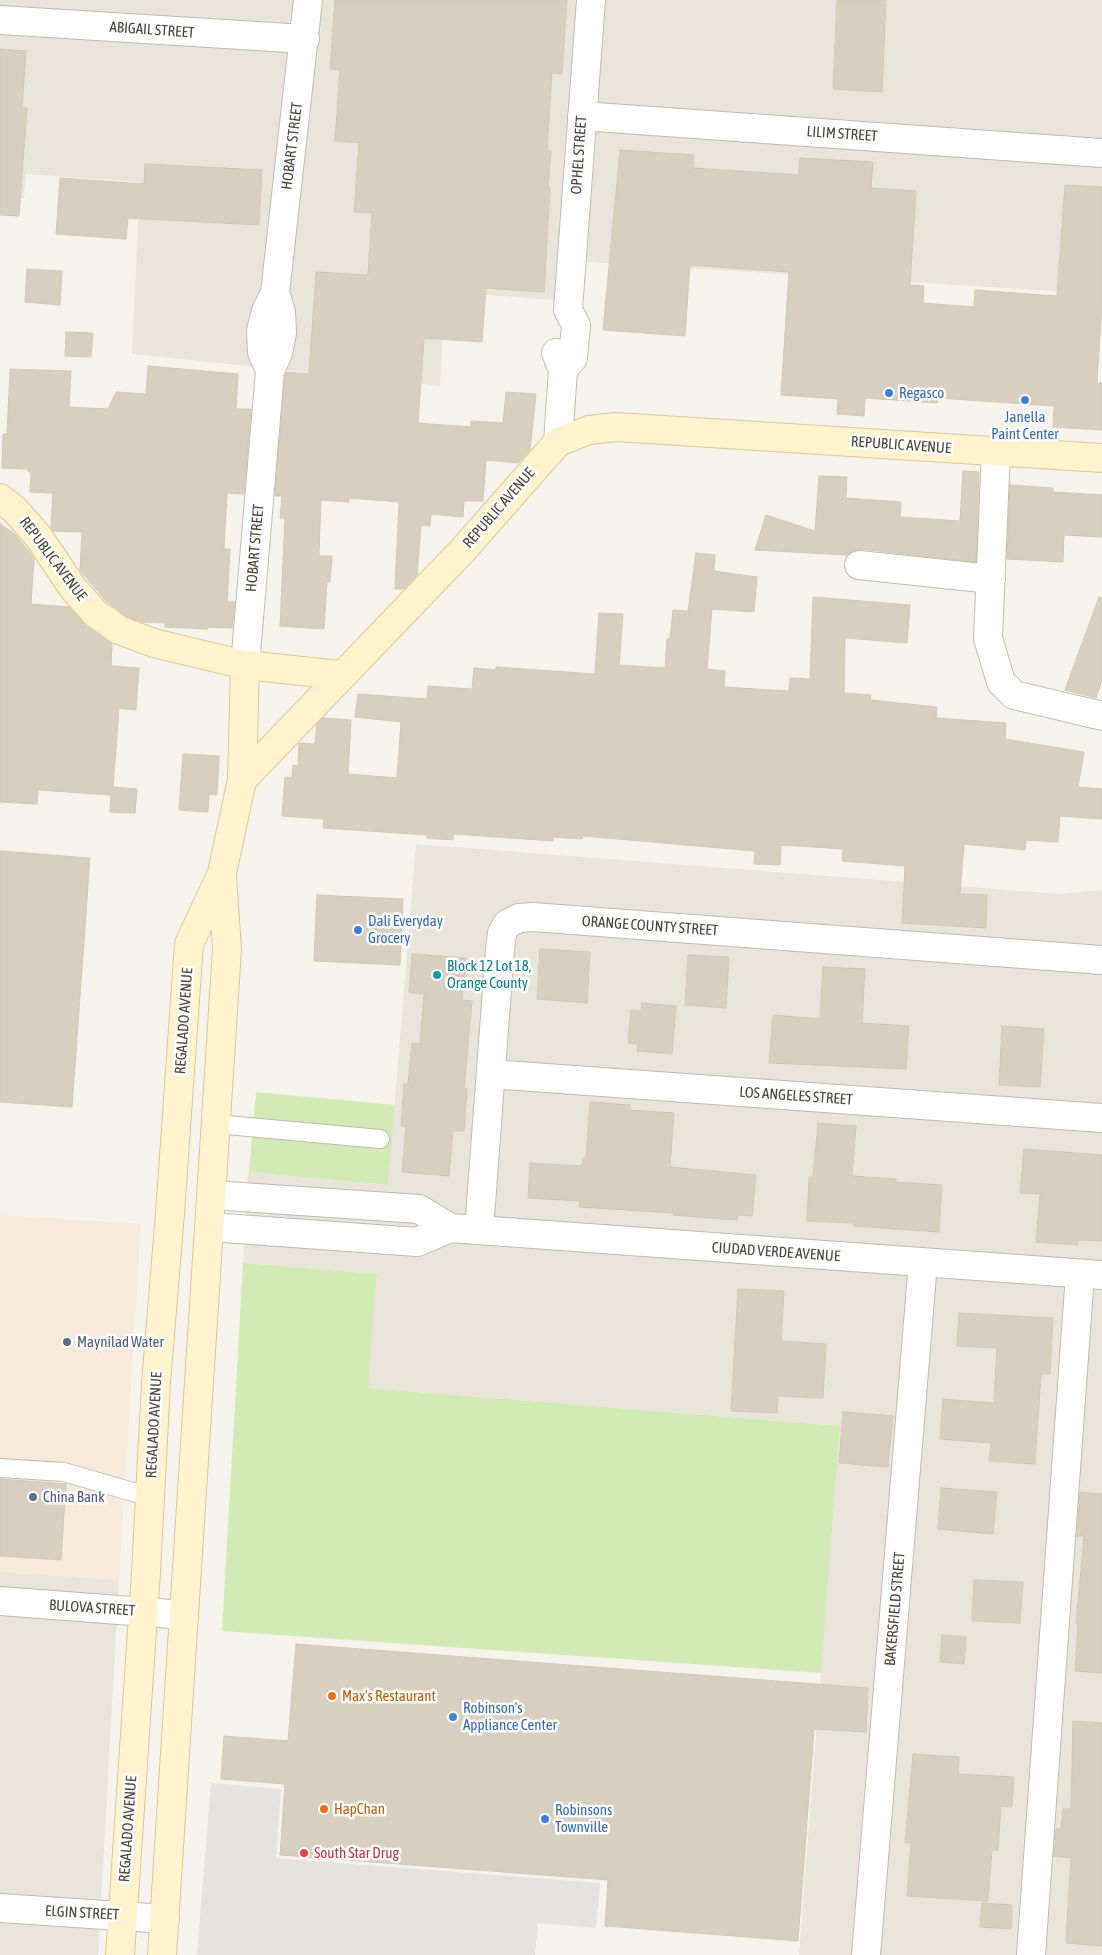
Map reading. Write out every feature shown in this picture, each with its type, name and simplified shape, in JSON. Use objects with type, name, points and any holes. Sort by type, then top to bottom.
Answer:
[{"type":"main road","name":"REPUBLIC AVENUE","points":[[0,498],[15,510],[38,536],[73,588],[95,613],[119,630],[154,643],[245,664],[340,675],[463,550],[558,442],[589,430],[616,427],[1102,458]]},
{"type":"main road","name":"REGALADO AVENUE","points":[[120,1955],[156,1383],[189,944],[222,873],[242,780],[245,664]]},
{"type":"main road","points":[[242,780],[340,675]]},
{"type":"main road","name":"REGALADO AVENUE","points":[[162,1955],[228,949],[222,873]]},
{"type":"street","name":"HOBART STREET","points":[[245,664],[270,371],[278,353],[282,333],[281,312],[275,293],[308,0]]},
{"type":"street","name":"OPHEL STREET","points":[[558,442],[563,370],[555,356],[558,324],[568,310],[591,0]]},
{"type":"street","name":"ABIGAIL STREET","points":[[0,20],[305,39]]},
{"type":"street","name":"LILIM STREET","points":[[582,116],[1102,152]]},
{"type":"street","points":[[996,451],[988,638],[1001,682],[1014,695],[1102,716]]},
{"type":"street","points":[[859,565],[991,580]]},
{"type":"street","name":"ORANGE COUNTY STREET","points":[[479,1230],[502,933],[507,924],[519,918],[533,917],[1102,960]]},
{"type":"street","name":"LOS ANGELES STREET","points":[[491,1074],[1102,1118]]},
{"type":"street","name":"CIUDAD VERDE AVENUE","points":[[212,1194],[419,1208],[450,1228]]},
{"type":"street","points":[[334,1236],[336,1203]]},
{"type":"street","name":"CIUDAD VERDE AVENUE","points":[[210,1227],[417,1242],[450,1228],[1091,1274]]},
{"type":"street","name":"BAKERSFIELD STREET","points":[[866,1955],[923,1262]]},
{"type":"street","points":[[1031,1955],[1091,1274]]},
{"type":"street","name":"BULOVA STREET","points":[[0,1601],[184,1615]]},
{"type":"street","name":"ELGIN STREET","points":[[0,1908],[165,1919]]},
{"type":"lane","points":[[216,1124],[380,1139]]},
{"type":"lane","points":[[0,1468],[64,1472],[150,1497]]},
{"type":"shaded area","points":[[0,0],[1102,0],[1102,294],[559,260],[556,300],[445,292],[440,386],[132,354],[140,182],[26,174],[24,198],[0,196]]},
{"type":"shaded area","points":[[416,844],[1060,894],[1102,890],[1102,1955],[799,1955],[840,1426],[367,1388],[377,1274],[243,1263],[248,1172],[388,1185]]},
{"type":"shaded area","name":"Maynilad Water","points":[[0,1215],[141,1224],[119,1580],[0,1572]]},
{"type":"shaded area","points":[[0,1572],[119,1580],[98,1955],[0,1955]]},
{"type":"shaded area","points":[[211,1783],[281,1789],[276,1858],[600,1883],[596,1928],[538,1923],[535,1955],[197,1955]]},
{"type":"green space","points":[[256,1092],[395,1105],[388,1185],[249,1172]]},
{"type":"green space","points":[[243,1263],[377,1274],[368,1388],[840,1426],[821,1673],[222,1631]]},
{"type":"building","points":[[335,0],[567,0],[562,74],[552,73],[547,151],[551,151],[548,188],[550,188],[544,292],[486,288],[482,342],[424,338],[418,423],[471,427],[471,421],[503,423],[506,392],[536,394],[530,450],[518,463],[486,460],[483,501],[464,501],[463,517],[431,514],[430,526],[421,525],[417,575],[404,589],[395,589],[399,502],[349,498],[349,502],[321,500],[319,556],[332,556],[330,582],[327,582],[324,629],[280,626],[285,518],[280,518],[282,496],[275,496],[285,375],[287,372],[309,374],[316,272],[368,275],[372,213],[354,212],[359,143],[335,141],[340,70],[330,69]]},
{"type":"building","points":[[837,0],[886,0],[882,92],[833,89]]},
{"type":"building","points":[[0,49],[26,51],[22,107],[27,108],[19,216],[0,215]]},
{"type":"building","points":[[620,150],[694,155],[693,168],[799,175],[800,158],[873,162],[871,188],[916,191],[910,285],[924,286],[923,303],[974,307],[975,290],[1057,296],[1065,185],[1102,187],[1102,302],[1097,383],[1102,383],[1102,430],[1053,427],[1054,406],[938,398],[937,403],[865,398],[864,416],[837,414],[838,399],[781,395],[789,272],[690,265],[685,336],[603,330]]},
{"type":"building","points":[[145,164],[262,170],[259,225],[128,218],[126,239],[56,234],[60,178],[144,184]]},
{"type":"building","points":[[27,269],[62,271],[60,305],[25,302]]},
{"type":"building","points":[[66,332],[93,333],[91,357],[65,356]]},
{"type":"building","points":[[148,366],[238,374],[236,409],[251,409],[244,494],[227,493],[224,549],[230,549],[227,602],[235,602],[232,628],[165,627],[165,623],[142,622],[126,616],[106,601],[80,570],[82,532],[53,531],[51,527],[53,493],[30,492],[31,472],[28,472],[28,469],[2,468],[3,434],[7,434],[10,369],[71,371],[69,407],[108,409],[116,392],[146,394]]},
{"type":"building","points":[[963,471],[979,472],[976,562],[861,549],[847,555],[755,550],[766,515],[815,531],[819,476],[847,477],[846,498],[901,502],[900,517],[960,521]]},
{"type":"building","points":[[1010,485],[1053,488],[1053,492],[1102,495],[1102,537],[1064,535],[1063,562],[1007,559]]},
{"type":"building","points":[[0,524],[15,534],[34,558],[31,604],[69,607],[86,626],[112,644],[111,666],[139,668],[136,710],[119,708],[113,787],[137,789],[135,813],[110,812],[111,795],[38,790],[37,804],[0,802]]},
{"type":"building","points":[[696,553],[715,555],[714,571],[757,577],[754,612],[712,609],[707,669],[725,671],[724,687],[789,691],[790,678],[810,679],[813,597],[910,605],[907,643],[845,638],[844,693],[871,695],[870,700],[937,707],[936,718],[1006,723],[1005,739],[1084,752],[1078,787],[1102,789],[1102,819],[1060,816],[1058,842],[1026,840],[1025,850],[964,844],[960,894],[987,895],[986,928],[902,923],[905,866],[842,861],[843,849],[781,845],[780,865],[754,864],[755,851],[583,836],[582,839],[553,837],[553,841],[454,834],[453,840],[427,838],[427,835],[323,828],[324,819],[282,816],[285,777],[292,778],[293,765],[298,766],[299,743],[315,744],[317,724],[323,718],[351,720],[348,774],[397,778],[401,722],[355,717],[358,694],[427,699],[428,686],[472,689],[474,668],[496,670],[496,667],[595,674],[599,613],[623,614],[619,665],[665,668],[667,639],[670,639],[673,610],[688,611]]},
{"type":"building","points":[[1099,597],[1102,598],[1102,680],[1096,698],[1065,690]]},
{"type":"building","points":[[183,754],[219,756],[217,795],[209,794],[208,812],[179,810]]},
{"type":"building","points":[[0,851],[90,858],[72,1107],[0,1102]]},
{"type":"building","name":"Dali Everyday Grocery","points":[[317,895],[403,899],[400,965],[314,961]]},
{"type":"building","points":[[540,949],[590,952],[587,1003],[537,999]]},
{"type":"building","points":[[412,954],[466,958],[462,1000],[472,1001],[464,1089],[467,1089],[464,1131],[453,1131],[449,1176],[402,1172],[406,1127],[401,1126],[404,1084],[408,1084],[412,1043],[420,1044],[424,994],[409,992]]},
{"type":"building","points":[[688,955],[729,957],[726,1008],[685,1005]]},
{"type":"building","points":[[823,967],[865,969],[862,1023],[909,1026],[906,1069],[769,1063],[773,1015],[820,1019]]},
{"type":"building","points":[[642,1003],[676,1006],[672,1054],[637,1051],[638,1044],[628,1043],[631,1010],[641,1011]]},
{"type":"building","points":[[1002,1026],[1044,1029],[1040,1087],[999,1085]]},
{"type":"building","points":[[590,1102],[630,1105],[630,1110],[674,1113],[670,1167],[756,1175],[752,1216],[738,1215],[737,1220],[673,1215],[673,1213],[579,1207],[580,1201],[528,1198],[530,1163],[582,1166],[583,1158],[586,1158]]},
{"type":"building","points":[[818,1123],[856,1126],[852,1176],[896,1179],[896,1182],[942,1185],[939,1232],[853,1226],[854,1223],[807,1221],[809,1177],[813,1177]]},
{"type":"building","points":[[1024,1149],[1102,1155],[1102,1241],[1078,1240],[1078,1245],[1036,1242],[1040,1194],[1020,1193]]},
{"type":"building","points":[[738,1289],[784,1291],[781,1341],[826,1344],[823,1398],[778,1396],[777,1413],[731,1411]]},
{"type":"building","points":[[959,1313],[1053,1318],[1050,1374],[1041,1374],[1035,1464],[989,1461],[991,1443],[940,1439],[943,1399],[994,1403],[997,1348],[957,1346]]},
{"type":"building","points":[[843,1412],[893,1416],[888,1467],[839,1463]]},
{"type":"building","name":"China Bank","points":[[0,1479],[66,1484],[61,1560],[0,1556]]},
{"type":"building","points":[[941,1488],[997,1492],[993,1534],[938,1529]]},
{"type":"building","points":[[1080,1492],[1102,1494],[1102,1673],[1075,1671],[1078,1624],[1076,1624],[1084,1536],[1077,1536]]},
{"type":"building","points":[[974,1580],[1023,1582],[1020,1623],[972,1621]]},
{"type":"building","points":[[942,1635],[966,1637],[964,1664],[940,1662]]},
{"type":"building","name":"Robinsons Townville","points":[[296,1644],[868,1688],[866,1732],[814,1729],[798,1941],[605,1926],[608,1880],[280,1855],[285,1784],[221,1779],[224,1736],[288,1741]]},
{"type":"building","points":[[1073,1721],[1102,1723],[1102,1946],[1066,1943],[1071,1858],[1054,1856],[1056,1829],[1061,1829],[1063,1809],[1071,1809]]},
{"type":"building","points":[[913,1754],[959,1757],[958,1774],[1014,1777],[1012,1807],[1001,1806],[998,1850],[992,1850],[988,1901],[907,1896],[911,1843],[905,1843]]},
{"type":"building","points":[[982,1903],[1012,1905],[1011,1929],[980,1927]]},
{"type":"place","name":"Regasco","points":[[889,393]]},
{"type":"place","name":"Janella Paint Center","points":[[1025,400]]},
{"type":"place","name":"Dali Everyday Grocery","points":[[358,930]]},
{"type":"place","name":"Block 12 Lot 18, Orange County","points":[[437,975]]},
{"type":"place","name":"Maynilad Water","points":[[67,1342]]},
{"type":"place","name":"China Bank","points":[[33,1497]]},
{"type":"place","name":"Max's Restaurant","points":[[332,1696]]},
{"type":"place","name":"Robinson's Appliance Center","points":[[453,1717]]},
{"type":"place","name":"HapChan","points":[[324,1809]]},
{"type":"place","name":"Robinsons Townville","points":[[545,1819]]},
{"type":"place","name":"South Star Drug","points":[[304,1853]]}]
